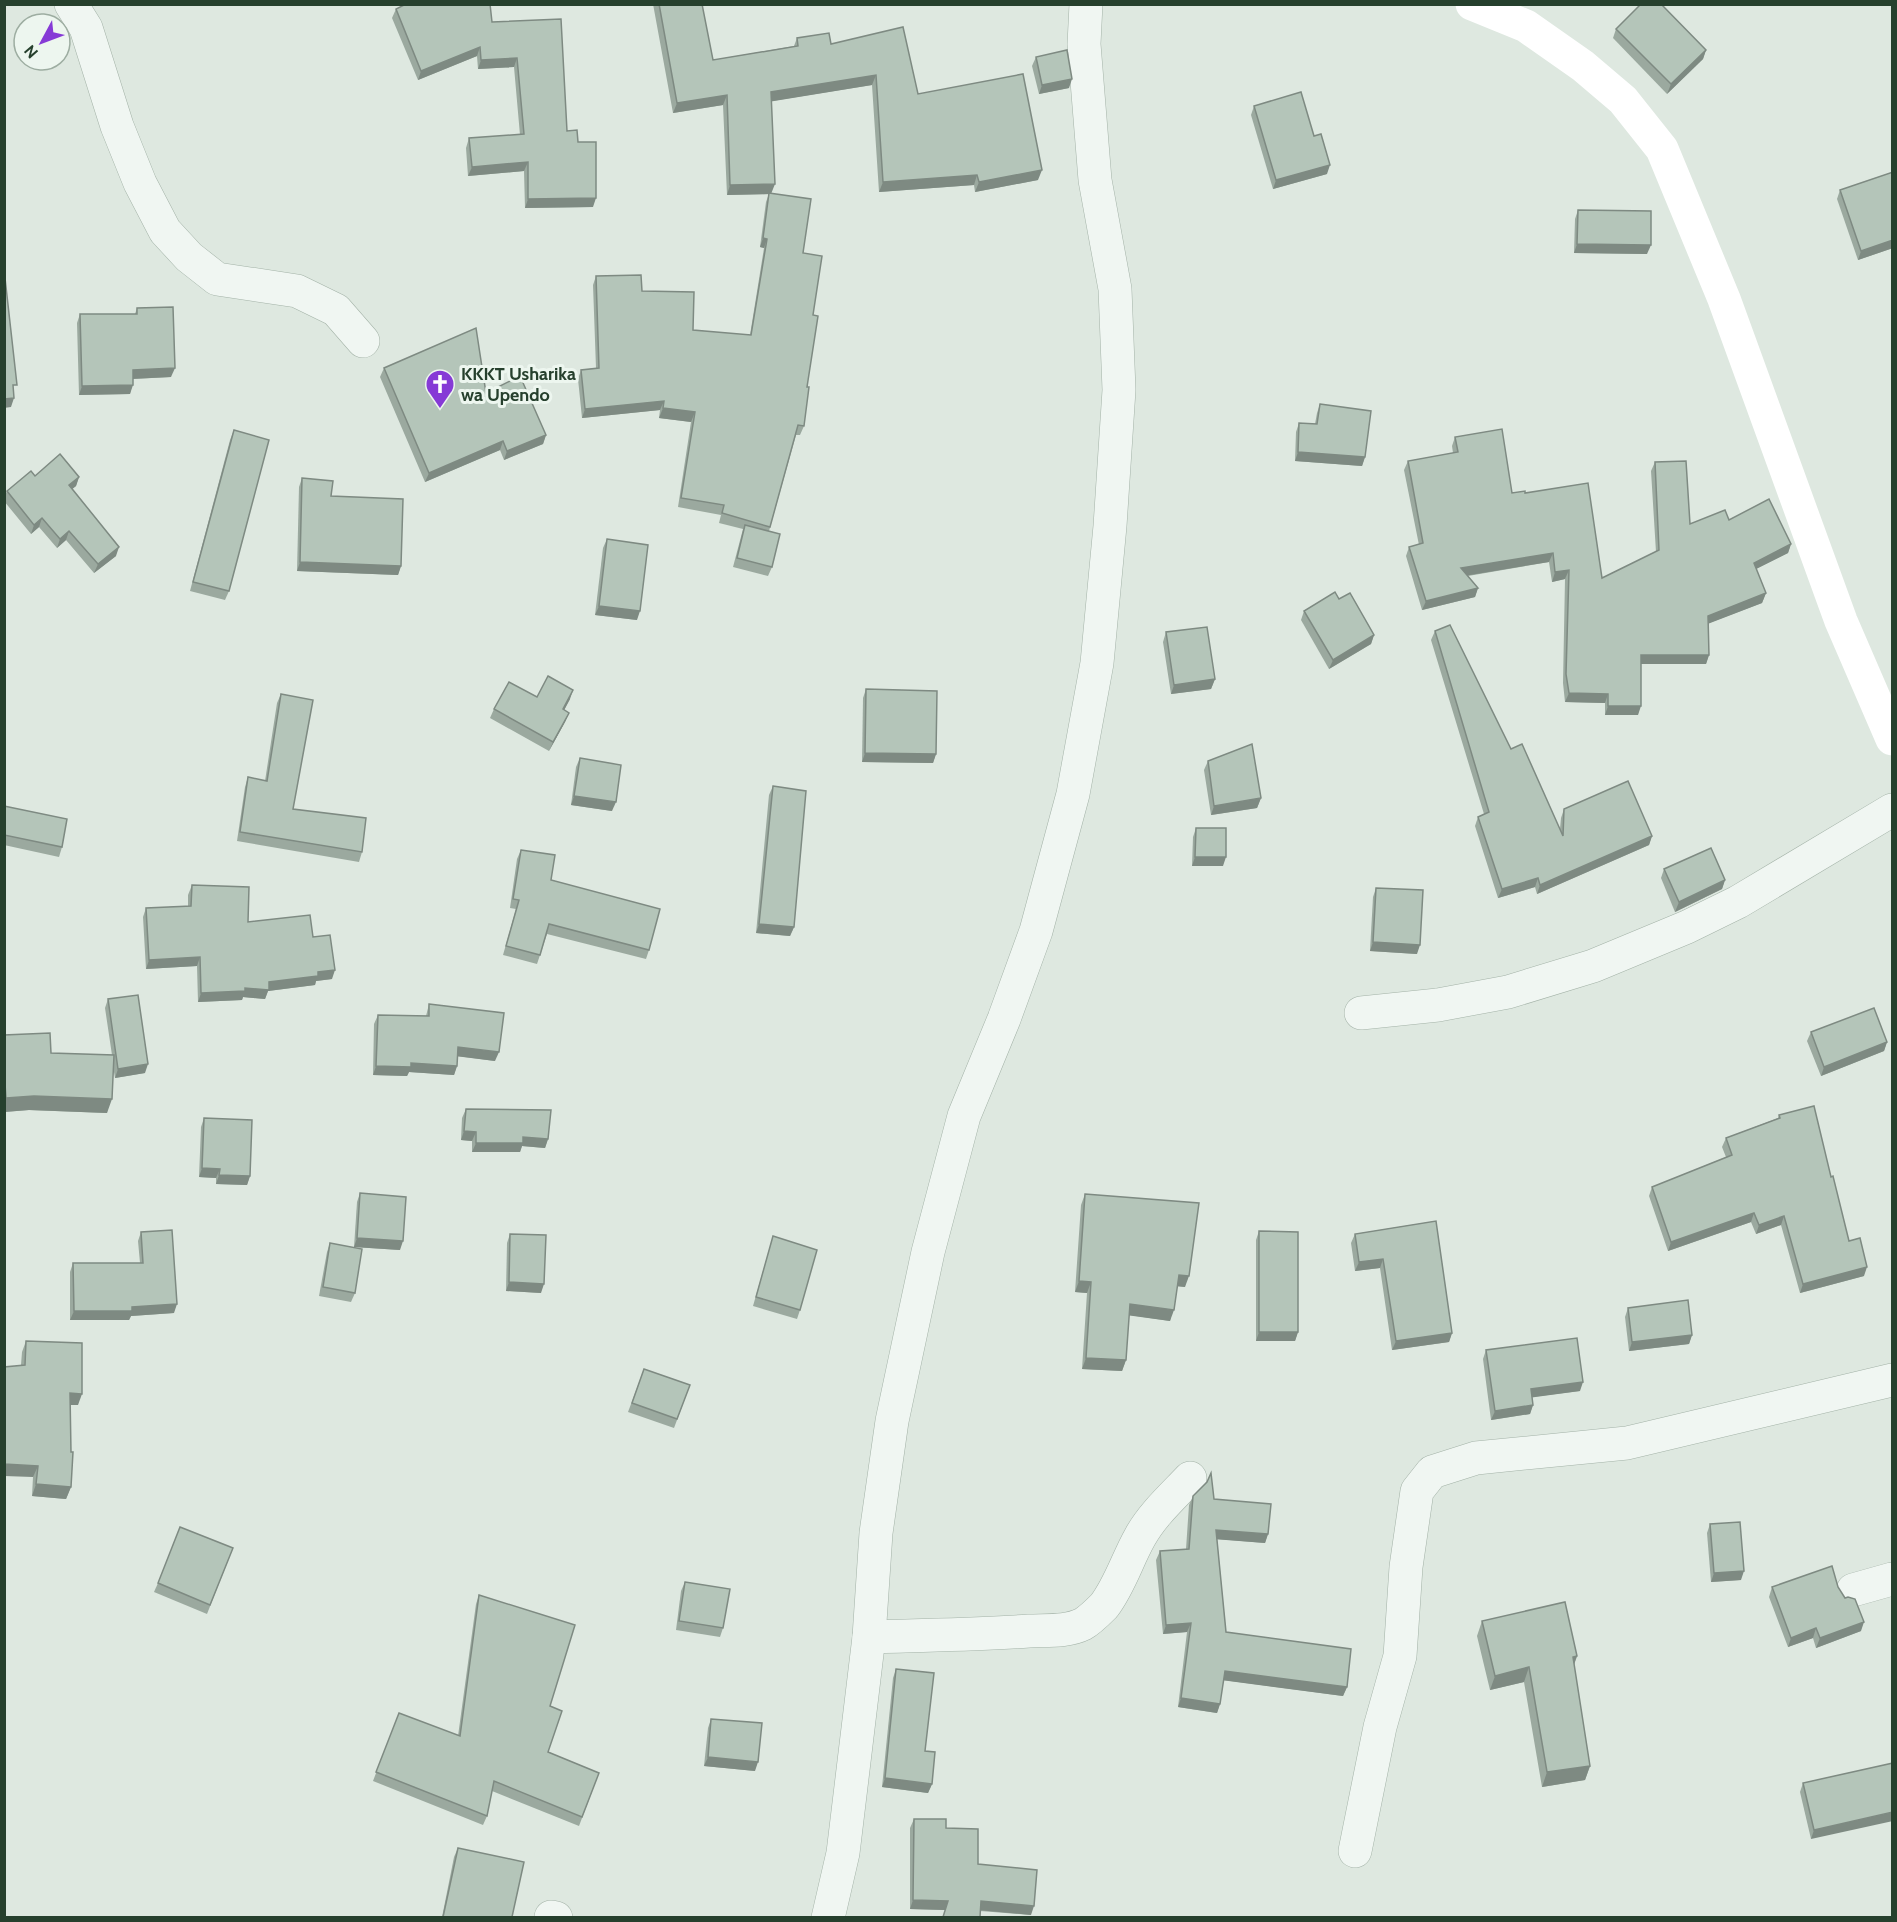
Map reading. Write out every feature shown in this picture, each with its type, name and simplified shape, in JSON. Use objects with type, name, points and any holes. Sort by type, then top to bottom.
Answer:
[{"type":"street","points":[[71,4],[86,28],[117,126],[140,183],[165,231],[189,257],[218,279],[297,291],[336,310],[363,341]]},
{"type":"street","points":[[828,1917],[843,1853],[869,1637],[876,1533],[892,1421],[928,1252],[964,1116],[1004,1019],[1036,931],[1073,794],[1097,663],[1110,525],[1119,390],[1115,289],[1094,168],[1084,44],[1086,4]]},
{"type":"street","points":[[1472,4],[1526,26],[1584,66],[1623,100],[1662,149],[1724,299],[1841,621],[1893,739]]},
{"type":"street","points":[[1361,1013],[1438,1005],[1508,992],[1593,966],[1687,927],[1738,902],[1893,810]]},
{"type":"street","points":[[1355,1851],[1380,1727],[1400,1656],[1406,1567],[1417,1491],[1432,1472],[1476,1458],[1628,1443],[1893,1380]]},
{"type":"street","points":[[869,1637],[1064,1629],[1085,1623],[1103,1607],[1112,1594],[1122,1577],[1132,1550],[1158,1511],[1190,1478]]},
{"type":"street","points":[[1853,1590],[1893,1579]]},
{"type":"building","points":[[406,4],[490,4],[492,22],[561,19],[567,131],[577,130],[578,142],[596,142],[596,198],[528,199],[528,162],[472,167],[469,138],[524,134],[517,58],[481,60],[480,47],[421,71],[396,9]]},
{"type":"building","points":[[659,4],[702,4],[713,60],[798,46],[797,38],[829,33],[831,44],[903,27],[918,94],[1023,74],[1042,170],[979,182],[977,175],[883,182],[876,75],[771,92],[775,184],[730,185],[727,95],[677,103]]},
{"type":"building","points":[[1641,4],[1661,4],[1706,50],[1671,84],[1616,29]]},
{"type":"building","points":[[1067,50],[1072,79],[1042,85],[1036,57]]},
{"type":"building","points":[[1301,92],[1314,136],[1321,134],[1330,165],[1276,180],[1254,106]]},
{"type":"building","points":[[1893,172],[1893,240],[1861,251],[1840,190]]},
{"type":"building","points":[[769,193],[811,199],[803,253],[822,256],[813,315],[818,316],[807,387],[809,387],[804,426],[798,425],[770,527],[722,513],[724,505],[681,498],[695,412],[663,408],[664,401],[585,409],[581,370],[599,368],[596,276],[641,275],[642,291],[694,292],[693,330],[751,335],[767,239],[763,238]]},
{"type":"building","points":[[1578,210],[1651,211],[1651,245],[1577,244]]},
{"type":"building","points":[[4,269],[17,385],[13,385],[14,398],[4,399]]},
{"type":"building","points":[[173,307],[175,368],[133,370],[133,385],[82,386],[80,314],[137,314],[137,308]]},
{"type":"building","points":[[476,328],[486,393],[520,376],[546,435],[507,451],[503,441],[429,473],[384,368]]},
{"type":"building","points":[[1320,404],[1371,411],[1365,457],[1298,452],[1299,423],[1317,424]]},
{"type":"building","points":[[1502,429],[1512,493],[1588,483],[1602,578],[1659,550],[1655,462],[1686,461],[1690,524],[1725,510],[1729,520],[1769,499],[1791,544],[1754,563],[1766,593],[1708,616],[1709,655],[1641,655],[1641,706],[1608,706],[1608,694],[1569,693],[1566,674],[1569,570],[1555,572],[1553,553],[1461,568],[1478,588],[1426,601],[1409,547],[1423,543],[1408,461],[1458,452],[1455,437]]},
{"type":"building","points":[[234,430],[269,440],[229,591],[193,582]]},
{"type":"building","points":[[60,454],[79,477],[69,485],[119,547],[98,564],[69,531],[60,539],[42,518],[34,525],[7,491],[31,471],[35,476]]},
{"type":"building","points":[[302,478],[333,481],[331,496],[403,499],[401,566],[300,562]]},
{"type":"building","points":[[745,525],[780,534],[772,567],[737,558]]},
{"type":"building","points":[[607,539],[648,545],[640,611],[599,606]]},
{"type":"building","points":[[1335,592],[1339,599],[1350,593],[1374,635],[1333,660],[1304,611]]},
{"type":"building","points":[[1450,625],[1511,749],[1522,744],[1563,836],[1564,809],[1628,781],[1652,836],[1540,885],[1538,878],[1502,889],[1478,817],[1489,812],[1435,631]]},
{"type":"building","points":[[1207,627],[1215,679],[1174,685],[1166,632]]},
{"type":"building","points":[[548,676],[573,690],[563,709],[569,713],[553,742],[494,709],[509,682],[537,697]]},
{"type":"building","points":[[866,689],[937,691],[936,754],[865,753]]},
{"type":"building","points":[[281,694],[313,700],[293,809],[366,818],[362,852],[240,832],[248,777],[267,781]]},
{"type":"building","points":[[1252,744],[1261,798],[1214,806],[1208,761]]},
{"type":"building","points":[[580,758],[621,765],[616,802],[574,796]]},
{"type":"building","points":[[773,786],[806,791],[794,927],[759,924]]},
{"type":"building","points":[[4,806],[67,819],[62,847],[4,835]]},
{"type":"building","points":[[1196,828],[1226,828],[1226,857],[1195,857]]},
{"type":"building","points":[[1711,848],[1725,880],[1679,902],[1664,869]]},
{"type":"building","points":[[521,850],[555,855],[551,880],[660,909],[649,950],[549,924],[540,955],[506,946],[519,900],[513,899]]},
{"type":"building","points":[[192,885],[249,887],[248,922],[310,915],[313,937],[330,935],[335,970],[318,972],[318,976],[269,982],[269,990],[245,988],[245,991],[201,993],[200,957],[149,960],[146,908],[191,906]]},
{"type":"building","points":[[1376,888],[1423,890],[1420,945],[1373,942]]},
{"type":"building","points":[[138,995],[148,1064],[118,1069],[108,999]]},
{"type":"building","points":[[429,1004],[504,1013],[499,1052],[458,1047],[457,1066],[411,1063],[411,1067],[376,1066],[378,1015],[429,1016]]},
{"type":"building","points":[[1874,1008],[1887,1042],[1824,1067],[1811,1032]]},
{"type":"building","points":[[50,1033],[51,1053],[114,1055],[112,1099],[34,1096],[6,1098],[4,1035]]},
{"type":"building","points":[[1814,1106],[1849,1241],[1860,1238],[1867,1267],[1803,1284],[1784,1216],[1759,1225],[1754,1213],[1671,1242],[1652,1187],[1732,1155],[1726,1138],[1780,1118],[1779,1115]]},
{"type":"building","points":[[466,1109],[551,1110],[548,1139],[523,1137],[523,1143],[476,1143],[476,1132],[464,1131]]},
{"type":"building","points":[[204,1118],[252,1120],[250,1176],[219,1175],[220,1169],[202,1168]]},
{"type":"building","points":[[360,1193],[406,1197],[403,1241],[357,1238]]},
{"type":"building","points":[[1085,1194],[1199,1203],[1189,1276],[1179,1275],[1174,1310],[1130,1304],[1126,1360],[1086,1358],[1091,1282],[1079,1281]]},
{"type":"building","points":[[1436,1221],[1452,1333],[1396,1341],[1383,1259],[1359,1262],[1355,1234]]},
{"type":"building","points":[[172,1230],[177,1304],[132,1307],[132,1311],[74,1311],[73,1263],[143,1263],[141,1232]]},
{"type":"building","points":[[1259,1231],[1298,1232],[1298,1332],[1259,1332]]},
{"type":"building","points":[[510,1234],[546,1235],[544,1284],[509,1282]]},
{"type":"building","points":[[773,1236],[817,1250],[800,1310],[756,1297]]},
{"type":"building","points":[[330,1243],[362,1249],[355,1293],[323,1287]]},
{"type":"building","points":[[1688,1300],[1692,1335],[1632,1342],[1628,1308]]},
{"type":"building","points":[[1577,1338],[1583,1382],[1531,1389],[1533,1405],[1495,1411],[1486,1350]]},
{"type":"building","points":[[26,1341],[82,1343],[82,1394],[70,1393],[71,1452],[73,1452],[71,1487],[36,1484],[38,1466],[4,1464],[4,1367],[25,1365]]},
{"type":"building","points":[[644,1369],[690,1385],[677,1419],[632,1403]]},
{"type":"building","points":[[1211,1473],[1214,1499],[1271,1504],[1268,1534],[1216,1530],[1226,1632],[1351,1649],[1347,1687],[1225,1671],[1220,1704],[1181,1698],[1191,1623],[1166,1625],[1160,1551],[1189,1549],[1193,1496],[1207,1482]]},
{"type":"building","points":[[1740,1522],[1744,1571],[1714,1573],[1710,1524]]},
{"type":"building","points":[[180,1527],[233,1548],[210,1605],[158,1583]]},
{"type":"building","points":[[1832,1566],[1838,1587],[1845,1598],[1855,1599],[1864,1622],[1820,1638],[1816,1628],[1791,1638],[1772,1587]]},
{"type":"building","points":[[685,1582],[730,1589],[723,1628],[679,1621]]},
{"type":"building","points":[[479,1595],[575,1625],[550,1706],[562,1711],[548,1752],[599,1773],[582,1817],[494,1781],[487,1816],[376,1772],[399,1713],[460,1736]]},
{"type":"building","points":[[1565,1602],[1577,1656],[1573,1657],[1590,1766],[1547,1772],[1529,1667],[1495,1676],[1482,1621]]},
{"type":"building","points":[[896,1669],[934,1673],[925,1751],[935,1752],[932,1784],[885,1778]]},
{"type":"building","points":[[711,1719],[762,1723],[758,1762],[708,1757]]},
{"type":"building","points":[[1893,1763],[1893,1812],[1814,1830],[1803,1783]]},
{"type":"building","points":[[914,1819],[946,1819],[946,1828],[978,1829],[978,1864],[1037,1870],[1034,1906],[981,1901],[980,1917],[943,1917],[948,1901],[913,1900]]},
{"type":"building","points":[[458,1848],[524,1862],[512,1917],[443,1917]]},
{"type":"place","name":"KKKT Usharika wa Upendo","points":[[440,410]]}]
